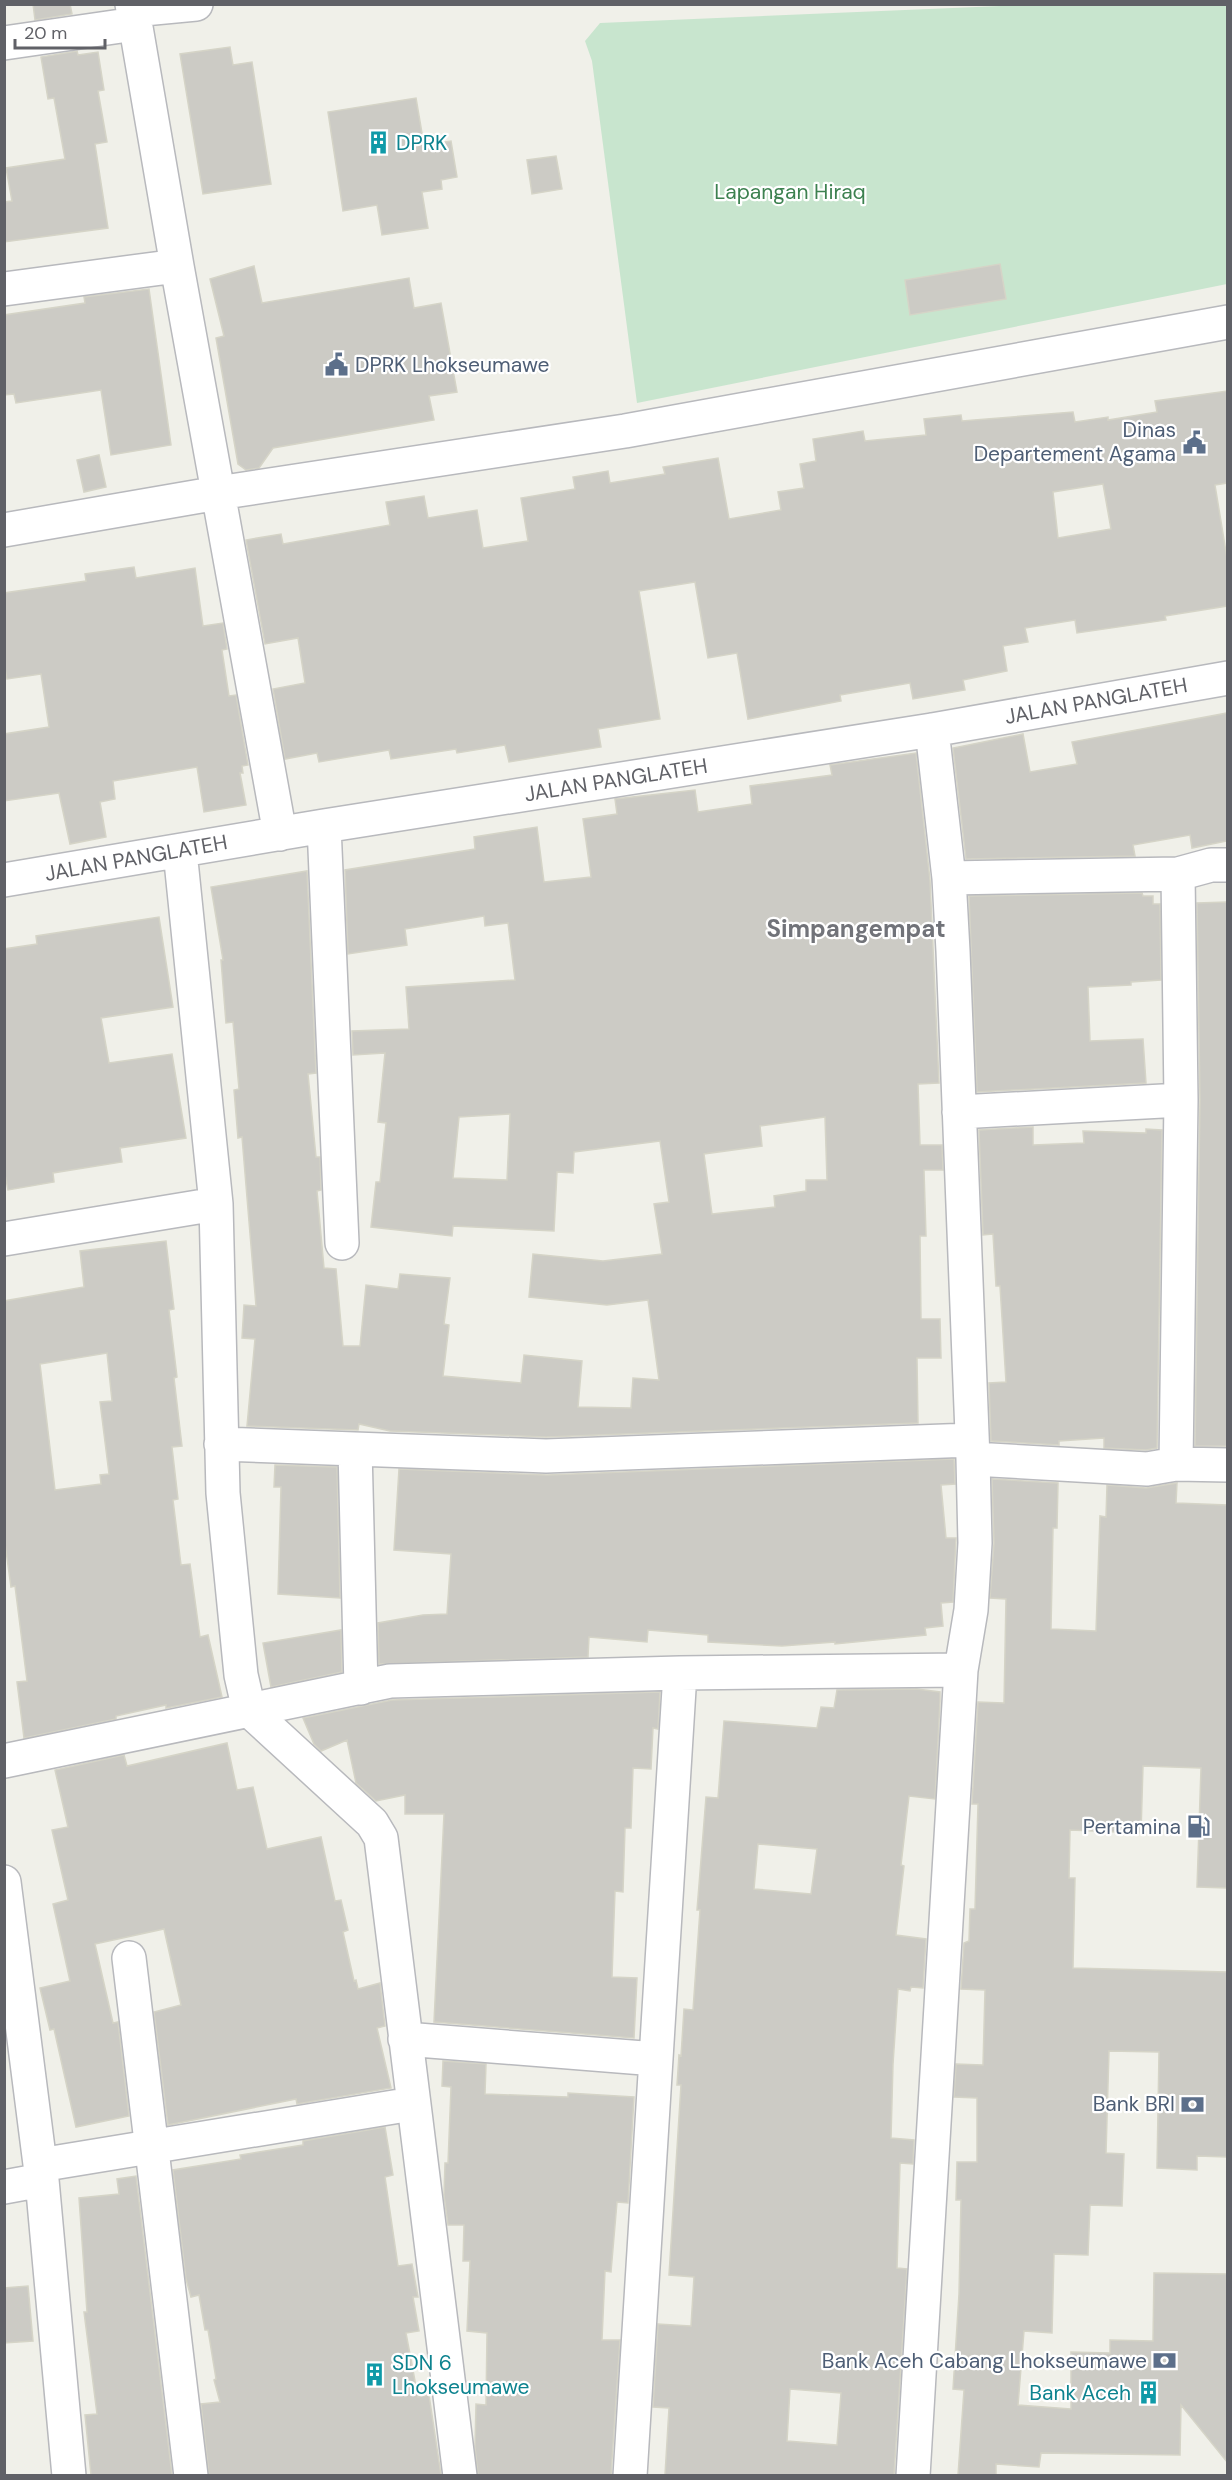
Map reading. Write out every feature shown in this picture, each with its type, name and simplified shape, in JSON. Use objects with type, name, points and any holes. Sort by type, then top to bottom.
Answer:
[{"type":"street","points":[[4,43],[134,13],[196,4]]},
{"type":"street","points":[[134,13],[177,266],[280,834]]},
{"type":"street","points":[[4,289],[177,266]]},
{"type":"street","points":[[4,530],[218,493],[625,431],[1227,322]]},
{"type":"street","name":"JALAN PANGLATEH","points":[[4,880],[324,826],[932,730],[1227,678]]},
{"type":"street","points":[[913,2475],[961,1670],[971,1610],[975,1543],[949,878],[932,730]]},
{"type":"street","points":[[324,826],[342,1243]]},
{"type":"street","points":[[180,851],[216,1204],[223,1493],[239,1652],[249,1710],[372,1823],[381,1838],[412,2104],[460,2475]]},
{"type":"street","points":[[949,878],[1178,874],[1210,865],[1227,865]]},
{"type":"street","points":[[1176,1464],[1181,1100],[1178,874]]},
{"type":"street","points":[[959,1112],[1181,1100]]},
{"type":"street","points":[[4,1239],[216,1204]]},
{"type":"street","points":[[221,1444],[546,1456],[972,1449],[1147,1469],[1176,1464],[1227,1465]]},
{"type":"street","points":[[355,1449],[361,1688]]},
{"type":"street","points":[[4,1761],[390,1681],[680,1673],[961,1670]]},
{"type":"street","points":[[630,2475],[680,1673]]},
{"type":"street","points":[[4,1882],[41,2173],[69,2475]]},
{"type":"street","points":[[129,1958],[191,2475]]},
{"type":"street","points":[[405,2039],[656,2058]]},
{"type":"street","points":[[4,2187],[41,2173],[152,2147],[412,2104]]},
{"type":"green space","name":"Lapangan Hiraq","points":[[1022,5],[1227,5],[1227,284],[637,403],[592,61],[585,41],[600,23]]},
{"type":"building","points":[[33,4],[70,4],[72,14],[35,20]]},
{"type":"building","points":[[230,47],[233,65],[252,62],[271,184],[203,194],[180,54]]},
{"type":"building","points":[[77,51],[78,55],[98,52],[104,90],[98,91],[107,142],[95,144],[108,228],[4,242],[4,202],[12,201],[6,168],[65,159],[54,98],[48,99],[41,57]]},
{"type":"building","points":[[416,98],[424,145],[451,141],[457,177],[441,180],[442,189],[422,192],[428,228],[382,235],[377,205],[343,211],[328,112]]},
{"type":"building","points":[[556,156],[562,189],[532,194],[527,160]]},
{"type":"building","points":[[1000,264],[1006,299],[910,315],[905,280]]},
{"type":"building","name":"DPRK Lhokseumawe","points":[[254,266],[262,303],[409,278],[414,308],[441,303],[457,392],[429,396],[434,420],[273,448],[259,468],[246,470],[238,464],[216,338],[224,336],[210,279]]},
{"type":"building","points":[[149,289],[171,445],[111,455],[101,390],[16,403],[14,394],[4,395],[4,315],[85,303],[84,297]]},
{"type":"building","points":[[1227,391],[1227,483],[1215,485],[1227,558],[1227,606],[1165,616],[1166,620],[1077,633],[1075,620],[1025,628],[1028,642],[1003,646],[1007,671],[963,680],[965,690],[913,699],[910,683],[840,695],[841,701],[748,719],[737,653],[708,658],[695,582],[639,591],[660,719],[598,729],[601,747],[509,762],[505,745],[457,753],[456,749],[391,759],[389,750],[319,762],[317,753],[285,759],[273,689],[305,683],[298,638],[265,644],[246,540],[281,534],[283,544],[390,525],[386,502],[424,496],[428,518],[477,510],[483,548],[528,541],[521,498],[575,489],[573,477],[608,471],[610,483],[665,474],[663,467],[718,458],[729,519],[781,510],[778,492],[804,488],[800,464],[816,461],[813,439],[863,431],[865,441],[926,435],[924,419],[961,415],[962,421],[1073,412],[1075,422],[1108,417],[1108,420],[1157,412],[1155,401]],"holes":[[[1103,484],[1111,529],[1058,538],[1053,492]]]},
{"type":"building","points":[[99,455],[106,487],[84,492],[77,460]]},
{"type":"building","points":[[134,567],[136,578],[195,568],[203,626],[223,623],[227,649],[222,650],[229,696],[236,695],[248,765],[242,766],[243,773],[240,773],[246,805],[204,812],[197,767],[113,781],[115,799],[100,802],[106,837],[70,844],[59,793],[4,801],[4,734],[49,727],[41,674],[7,679],[4,664],[4,593],[86,581],[85,574]]},
{"type":"building","points":[[1227,713],[1227,841],[1192,848],[1190,835],[1133,845],[1135,856],[966,859],[953,748],[1023,734],[1030,772],[1077,764],[1072,742]]},
{"type":"building","points":[[916,753],[930,880],[939,1083],[918,1084],[920,1145],[942,1145],[943,1170],[924,1170],[926,1236],[920,1236],[921,1319],[940,1319],[941,1358],[917,1358],[918,1423],[546,1437],[390,1431],[359,1424],[358,1430],[247,1426],[255,1339],[242,1338],[244,1305],[256,1306],[242,1137],[238,1138],[234,1090],[239,1089],[233,1022],[226,1023],[221,960],[223,960],[211,887],[307,871],[316,1073],[308,1074],[316,1157],[320,1157],[321,1190],[317,1191],[324,1268],[336,1269],[343,1346],[360,1346],[366,1285],[398,1289],[400,1274],[450,1278],[444,1324],[449,1325],[443,1376],[521,1383],[524,1355],[582,1361],[578,1407],[631,1408],[633,1378],[659,1380],[648,1300],[607,1305],[529,1297],[533,1254],[603,1261],[662,1254],[654,1204],[669,1202],[660,1141],[574,1152],[573,1173],[557,1172],[554,1231],[453,1226],[452,1236],[371,1227],[376,1182],[380,1182],[386,1123],[378,1122],[385,1053],[353,1055],[352,1031],[409,1029],[406,987],[515,980],[508,923],[485,926],[484,916],[405,929],[407,945],[348,954],[345,870],[475,849],[474,837],[537,827],[544,882],[591,877],[583,819],[617,814],[615,799],[695,790],[698,812],[752,804],[750,786],[832,775],[830,765]],"holes":[[[510,1114],[507,1180],[453,1178],[459,1117]],[[825,1117],[827,1180],[806,1180],[806,1191],[774,1196],[775,1207],[712,1214],[704,1154],[762,1146],[760,1126]]]},
{"type":"building","points":[[1142,893],[1143,896],[1153,896],[1153,904],[1160,904],[1161,980],[1131,982],[1131,985],[1088,987],[1090,1041],[1143,1039],[1146,1083],[977,1092],[969,896]]},
{"type":"building","points":[[1227,902],[1227,1446],[1195,1446],[1200,1100],[1197,903]]},
{"type":"building","points":[[159,917],[173,1007],[101,1018],[109,1063],[172,1054],[186,1138],[120,1148],[122,1162],[53,1173],[54,1182],[8,1190],[4,1169],[4,949],[37,944],[36,936]]},
{"type":"building","points":[[1033,1127],[1033,1145],[1084,1143],[1083,1131],[1146,1133],[1146,1129],[1162,1130],[1157,1448],[1146,1450],[1104,1448],[1104,1438],[1059,1441],[1059,1445],[991,1441],[989,1383],[1006,1382],[1000,1286],[996,1286],[993,1234],[983,1235],[979,1130]]},
{"type":"building","points":[[166,1241],[174,1309],[169,1310],[177,1377],[174,1378],[182,1446],[172,1447],[178,1499],[173,1500],[181,1565],[190,1564],[200,1637],[208,1635],[222,1697],[166,1708],[166,1705],[116,1716],[116,1719],[24,1738],[17,1682],[27,1681],[15,1586],[11,1587],[4,1536],[4,1301],[84,1287],[80,1251]],"holes":[[[107,1353],[112,1401],[100,1402],[109,1474],[100,1475],[101,1484],[55,1490],[40,1364]]]},
{"type":"building","points":[[954,1459],[955,1484],[941,1485],[946,1538],[956,1538],[953,1602],[941,1603],[943,1626],[925,1628],[926,1635],[835,1644],[835,1642],[782,1646],[708,1642],[708,1635],[648,1630],[647,1642],[589,1637],[588,1657],[379,1664],[378,1623],[423,1615],[447,1614],[451,1554],[394,1550],[399,1469],[547,1475]]},
{"type":"building","points":[[275,1465],[337,1467],[340,1598],[278,1594],[281,1487],[274,1487]]},
{"type":"building","points":[[992,1479],[1058,1483],[1057,1528],[1053,1528],[1051,1629],[1096,1631],[1100,1516],[1106,1517],[1107,1485],[1146,1488],[1177,1483],[1176,1503],[1227,1505],[1227,1888],[1197,1887],[1201,1768],[1143,1766],[1141,1833],[1070,1830],[1069,1878],[1075,1878],[1073,1968],[1227,1972],[1227,2157],[1197,2156],[1197,2170],[1157,2168],[1159,2052],[1109,2051],[1106,2153],[1124,2154],[1122,2206],[1090,2205],[1088,2255],[1054,2254],[1052,2333],[1024,2331],[1018,2405],[1071,2409],[1071,2352],[1110,2353],[1110,2340],[1153,2341],[1154,2273],[1227,2274],[1227,2462],[1181,2405],[1180,2455],[1041,2453],[1039,2467],[996,2464],[996,2475],[958,2475],[964,2390],[953,2389],[959,2294],[961,2200],[956,2200],[957,2162],[977,2162],[977,2098],[954,2097],[956,2064],[983,2065],[985,1990],[961,1989],[964,1943],[969,1941],[970,1909],[975,1909],[978,1804],[972,1804],[978,1702],[1004,1703],[1006,1599],[990,1598],[994,1543]]},
{"type":"building","points":[[341,1630],[342,1672],[271,1687],[263,1643]]},
{"type":"building","points":[[917,1689],[940,1692],[935,1799],[909,1796],[896,1935],[926,1939],[923,1988],[911,1987],[910,1991],[898,1989],[893,2064],[891,2138],[914,2140],[913,2164],[900,2163],[897,2268],[907,2269],[894,2475],[665,2475],[669,2408],[653,2407],[658,2324],[691,2326],[694,2277],[669,2275],[681,2085],[677,2085],[679,2055],[681,2056],[684,2009],[693,2010],[700,1910],[697,1910],[706,1797],[718,1798],[724,1721],[817,1728],[821,1707],[834,1708],[837,1690]],"holes":[[[758,1844],[817,1849],[811,1894],[754,1889]],[[790,2389],[841,2393],[837,2445],[787,2441]]]},
{"type":"building","points":[[660,1692],[658,1729],[653,1728],[651,1769],[633,1768],[631,1828],[625,1828],[623,1892],[615,1891],[612,1977],[637,1978],[634,2038],[434,2022],[444,1814],[405,1814],[405,1795],[376,1801],[356,1783],[347,1740],[321,1751],[314,1744],[303,1718],[392,1700]]},
{"type":"building","points":[[227,1743],[237,1790],[253,1787],[267,1849],[321,1837],[335,1901],[341,1900],[348,1930],[343,1932],[354,1981],[356,1980],[358,1989],[380,1983],[385,2026],[377,2028],[391,2088],[297,2104],[296,2099],[168,2125],[154,2012],[181,2005],[164,1929],[95,1944],[113,2023],[118,2022],[129,2116],[76,2127],[54,2029],[50,2030],[40,1988],[70,1981],[53,1904],[68,1900],[52,1830],[68,1827],[55,1770],[124,1755],[127,1766]]},
{"type":"building","points":[[443,2061],[486,2064],[485,2094],[568,2097],[568,2093],[634,2097],[628,2203],[617,2202],[611,2272],[605,2271],[602,2340],[620,2340],[611,2475],[478,2475],[475,2447],[476,2404],[486,2405],[487,2333],[467,2331],[470,2261],[463,2261],[464,2225],[448,2225],[444,2195],[445,2163],[448,2163],[451,2087],[442,2086]]},
{"type":"building","points":[[385,2127],[393,2175],[385,2177],[398,2266],[412,2264],[418,2297],[413,2297],[419,2331],[406,2333],[418,2397],[429,2395],[441,2475],[209,2475],[201,2404],[220,2402],[214,2380],[216,2379],[208,2330],[205,2330],[199,2295],[191,2297],[186,2279],[173,2170],[241,2159],[240,2155],[303,2145],[303,2141]]},
{"type":"building","points":[[136,2176],[172,2475],[91,2475],[85,2415],[97,2414],[84,2312],[87,2312],[79,2198],[119,2194],[117,2179]]},
{"type":"building","points":[[28,2286],[33,2341],[4,2343],[4,2288]]},
{"type":"place","name":"DPRK","points":[[378,143]]},
{"type":"place","name":"DPRK Lhokseumawe","points":[[337,365]]},
{"type":"place","name":"Dinas Departement Agama","points":[[1194,442]]},
{"type":"place","name":"Pertamina","points":[[1199,1827]]},
{"type":"place","name":"Bank BRI","points":[[1193,2104]]},
{"type":"place","name":"Bank Aceh Cabang Lhokseumawe","points":[[1165,2361]]},
{"type":"place","name":"SDN 6 Lhokseumawe","points":[[374,2375]]},
{"type":"place","name":"Bank Aceh","points":[[1149,2393]]},
{"type":"district","name":"Simpangempat","points":[[856,928]]}]
